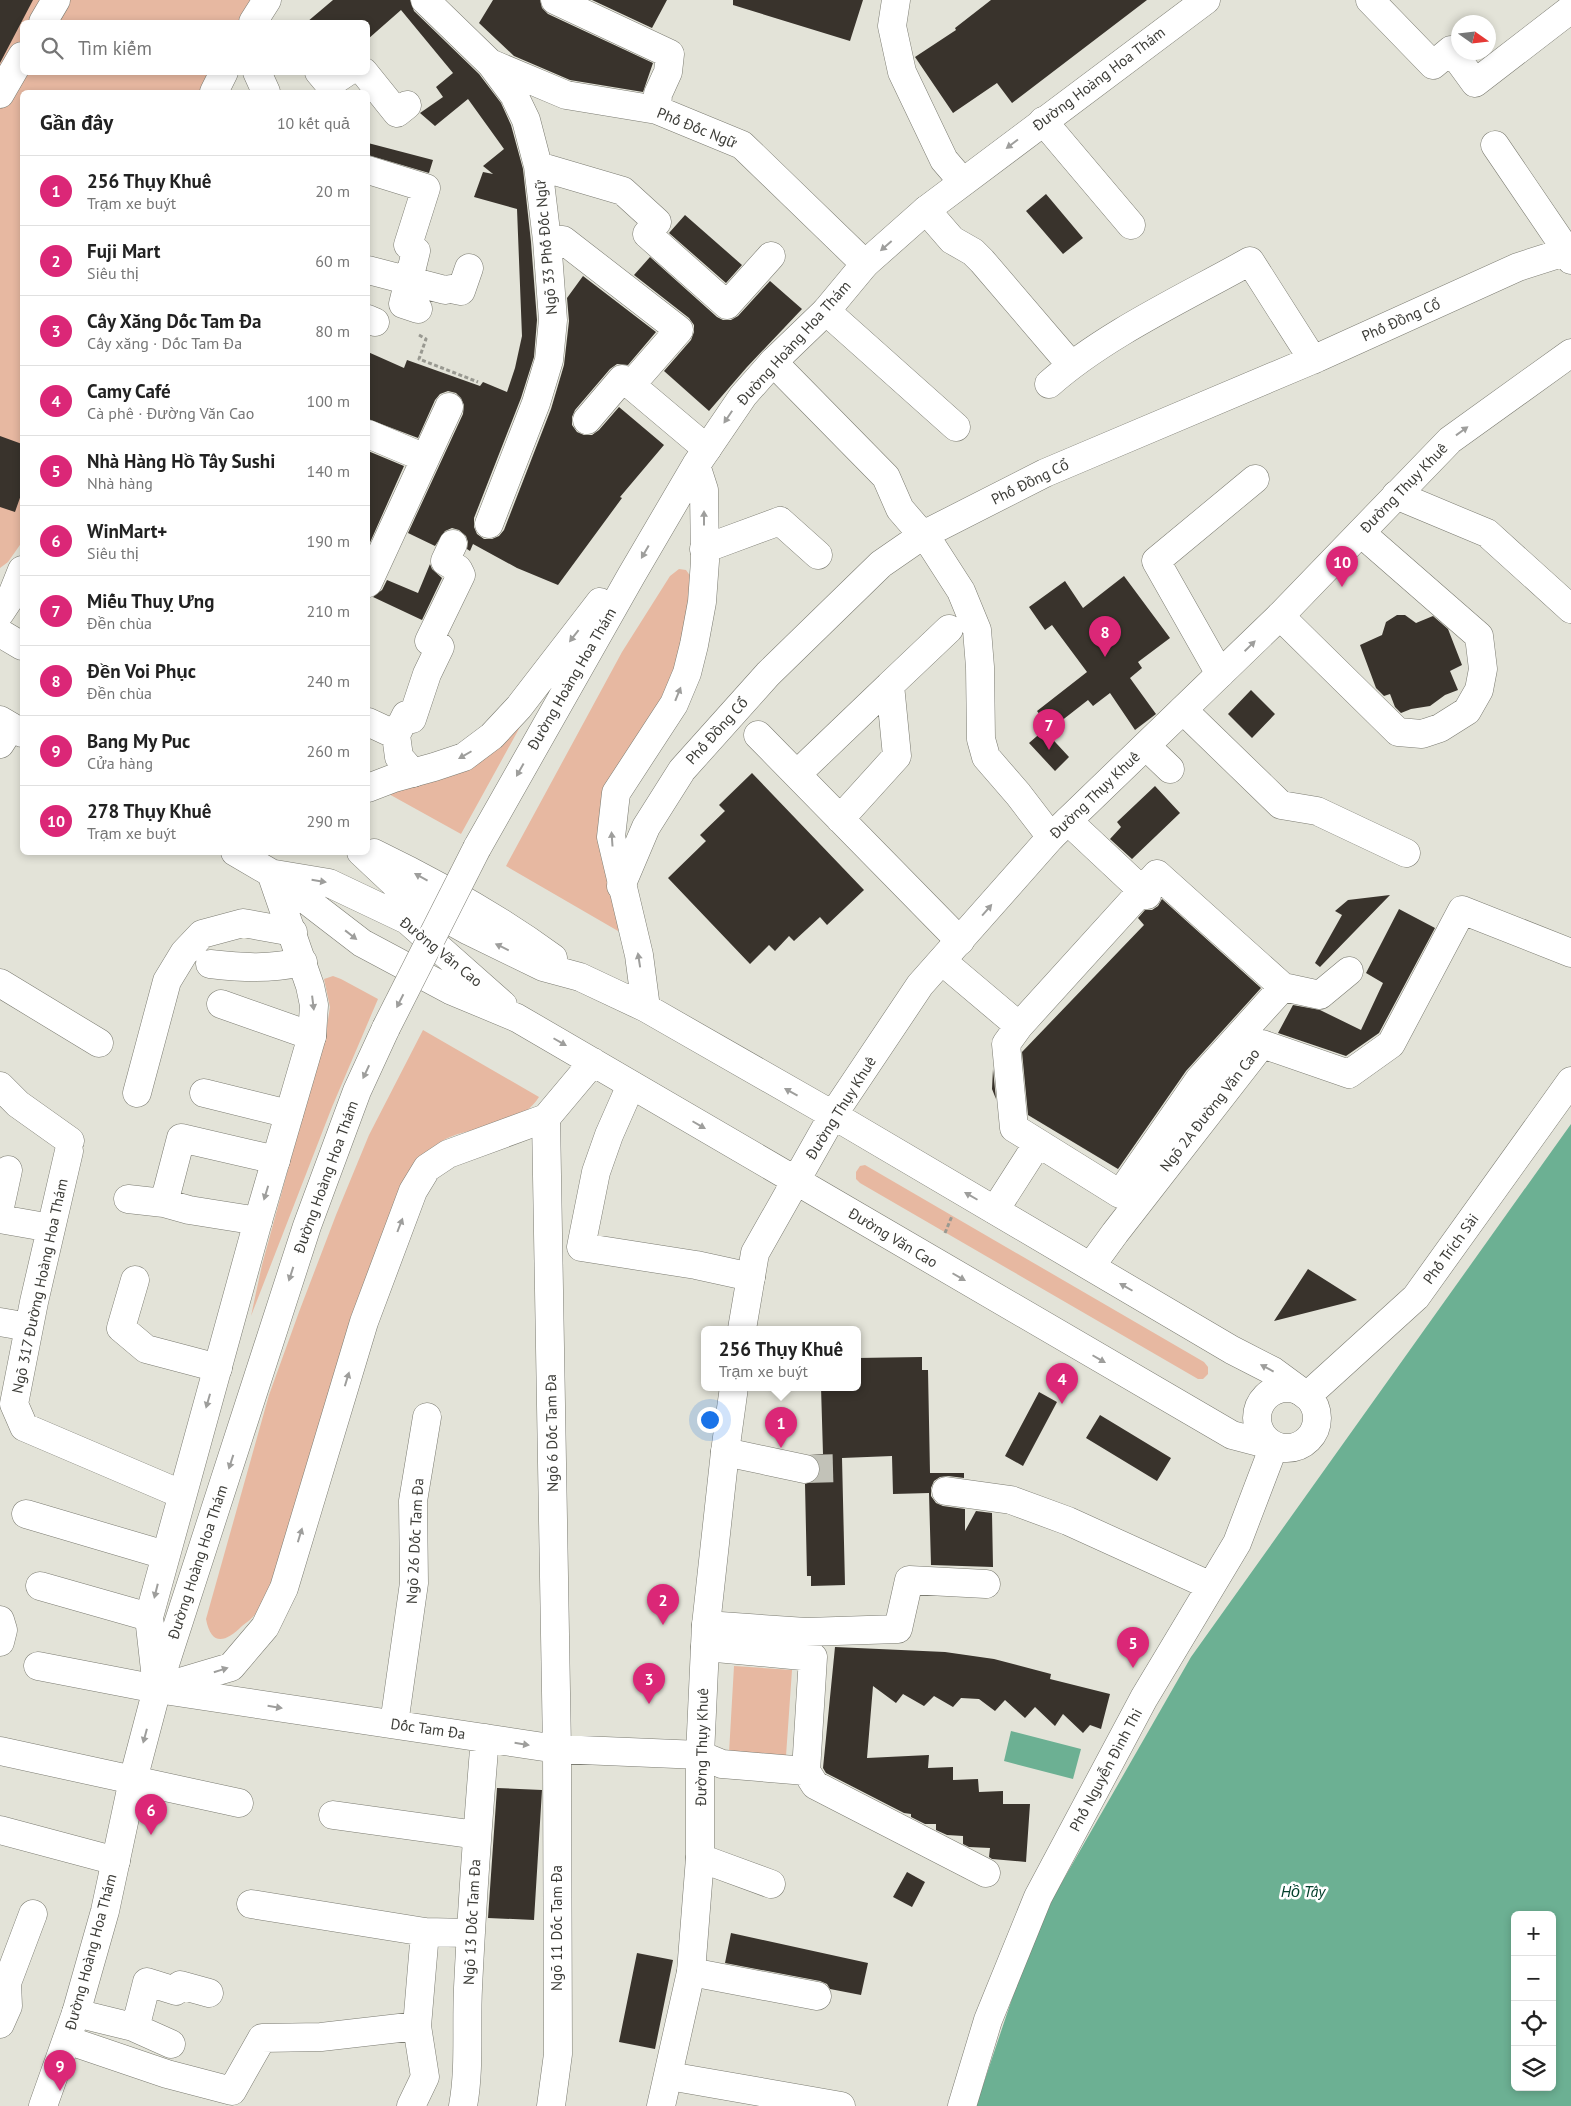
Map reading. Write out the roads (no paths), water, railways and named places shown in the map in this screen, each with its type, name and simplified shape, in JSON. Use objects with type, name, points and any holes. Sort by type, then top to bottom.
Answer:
[{"type":"main road","points":[[44,20],[56,0]]},
{"type":"main road","name":"Phố Đốc Ngữ","points":[[425,0],[490,62],[566,96],[656,110],[742,145],[865,264]]},
{"type":"main road","points":[[555,0],[670,54],[668,72],[658,94],[656,110]]},
{"type":"main road","points":[[896,0],[892,26],[902,72],[944,160],[962,182]]},
{"type":"main road","name":"Đường Hoàng Hoa Thám","points":[[43,2106],[76,2013],[105,1911],[133,1780],[157,1689],[307,1226],[357,1091],[386,1028],[477,848],[631,576],[701,457],[743,396],[773,362],[826,311],[865,264],[926,210],[1206,0]]},
{"type":"main road","points":[[1370,0],[1433,65],[1451,50],[1475,83],[1571,9]]},
{"type":"main road","points":[[0,94],[20,59]]},
{"type":"main road","name":"Ngõ 33 Phố Đốc Ngữ","points":[[489,524],[536,403],[548,360],[554,320],[548,240],[538,166],[526,120],[514,95],[490,62]]},
{"type":"main road","points":[[215,90],[222,75]]},
{"type":"main road","points":[[258,75],[265,90]]},
{"type":"main road","points":[[322,75],[329,84],[342,75]]},
{"type":"main road","points":[[366,75],[397,113],[407,105]]},
{"type":"main road","points":[[1044,120],[1131,225]]},
{"type":"main road","points":[[1495,145],[1570,254]]},
{"type":"main road","points":[[538,166],[623,191],[657,222],[647,234],[727,305],[771,256]]},
{"type":"main road","points":[[370,171],[426,188],[408,245],[416,250],[403,304],[418,309]]},
{"type":"main road","points":[[926,210],[952,240],[973,252],[982,261],[1071,365]]},
{"type":"main road","points":[[548,240],[564,240],[679,330],[631,385]]},
{"type":"main road","name":"Phố Đồng Cổ","points":[[621,886],[646,827],[682,770],[768,674],[881,564],[923,535],[1044,473],[1313,360],[1518,267],[1570,254]]},
{"type":"main road","points":[[1048,384],[1071,365],[1146,319],[1250,261],[1313,360]]},
{"type":"main road","points":[[370,270],[445,290],[461,291],[469,268]]},
{"type":"main road","points":[[826,311],[956,427]]},
{"type":"main road","name":"Đường Thụy Khuê","points":[[743,1326],[755,1253],[833,1115],[920,985],[1059,829],[1280,616],[1450,440],[1571,353]]},
{"type":"main road","points":[[773,362],[886,477],[900,509],[923,535],[961,591],[977,630],[980,667],[981,739],[986,757],[1018,794],[1059,829],[1145,893]]},
{"type":"main road","points":[[587,420],[622,379],[631,385],[701,457],[704,490],[702,602],[687,673],[674,704],[616,794],[611,837],[621,886],[639,955],[646,1008]]},
{"type":"main road","points":[[370,579],[449,406]]},
{"type":"main road","points":[[370,435],[425,458]]},
{"type":"main road","points":[[1220,674],[1156,561],[1255,479]]},
{"type":"main road","points":[[1396,495],[1487,534],[1571,608]]},
{"type":"main road","points":[[704,549],[780,521],[818,555]]},
{"type":"main road","points":[[1280,616],[1398,732],[1422,734],[1440,728],[1467,712],[1479,690],[1483,668],[1479,636],[1361,533]]},
{"type":"main road","points":[[412,773],[399,757],[396,735],[406,715],[412,719],[427,674],[440,647],[429,641],[461,575],[458,569],[445,561],[453,544]]},
{"type":"main road","points":[[0,613],[12,594],[20,575]]},
{"type":"main road","points":[[370,787],[464,757],[492,736],[519,707],[608,592],[631,576]]},
{"type":"main road","points":[[797,774],[949,629]]},
{"type":"main road","points":[[0,633],[20,645]]},
{"type":"main road","points":[[840,819],[897,756],[890,685]]},
{"type":"main road","points":[[1183,710],[1281,805],[1317,811],[1406,853]]},
{"type":"main road","points":[[370,723],[396,735]]},
{"type":"main road","points":[[758,735],[960,941]]},
{"type":"main road","points":[[1146,746],[1170,769]]},
{"type":"main road","name":"Đường Văn Cao","points":[[370,851],[416,873],[515,930],[580,977]]},
{"type":"main road","name":"Đường Văn Cao","points":[[240,855],[271,873],[362,944],[450,990],[518,1018],[1232,1435],[1274,1446]]},
{"type":"main road","name":"Đường Văn Cao","points":[[364,855],[410,898],[469,931],[543,967],[580,977],[646,1008],[833,1115],[1232,1350],[1273,1370],[1307,1396]]},
{"type":"main road","points":[[271,873],[303,962],[314,1006],[312,1036],[181,1494],[149,1617],[157,1689],[231,1667],[266,1627],[284,1588],[364,1322],[413,1191],[427,1168],[448,1154],[546,1118],[593,1062]]},
{"type":"main road","name":"Đường Văn Cao","points":[[271,873],[329,883],[407,920],[518,1018]]},
{"type":"main road","points":[[1283,987],[1199,1080],[1120,1194],[1014,1128],[1006,1044],[1019,1026],[1145,893],[1157,874],[1283,987],[1320,994],[1349,971]]},
{"type":"main road","name":"Ngõ 2A Đường Văn Cao","points":[[1091,1266],[1262,1044],[1349,1074],[1391,1044],[1462,910],[1571,953]]},
{"type":"main road","points":[[137,1093],[167,981],[184,953],[202,934],[243,923],[293,932]]},
{"type":"main road","points":[[942,961],[1019,1026]]},
{"type":"main road","points":[[210,964],[244,968],[272,968],[303,962]]},
{"type":"main road","points":[[0,983],[99,1043]]},
{"type":"main road","points":[[221,1004],[312,1036]]},
{"type":"main road","name":"Phố Trích Sài","points":[[1307,1396],[1416,1297],[1571,1080]]},
{"type":"main road","points":[[631,1085],[609,1134],[596,1172],[581,1247],[696,1265],[751,1277]]},
{"type":"main road","name":"Ngõ 317 Đường Hoàng Hoa Thám","points":[[0,1086],[18,1104],[70,1146],[29,1327],[14,1404],[24,1427],[181,1494]]},
{"type":"main road","points":[[204,1093],[289,1114]]},
{"type":"main road","name":"Ngõ 6 Dốc Tam Đa","points":[[546,1118],[557,1749]]},
{"type":"main road","points":[[164,1203],[181,1138],[276,1160]]},
{"type":"main road","points":[[995,1210],[1038,1143]]},
{"type":"main road","points":[[0,1207],[8,1170]]},
{"type":"main road","points":[[128,1199],[164,1203],[189,1210],[258,1221]]},
{"type":"main road","points":[[0,1219],[51,1228]]},
{"type":"main road","points":[[135,1280],[121,1328],[146,1349],[218,1368]]},
{"type":"main road","points":[[0,1322],[29,1327]]},
{"type":"main road","points":[[1288,1388],[1298,1390],[1307,1396],[1317,1412],[1317,1422],[1309,1439],[1293,1448],[1274,1446],[1266,1440],[1260,1431],[1257,1422],[1258,1411],[1262,1402],[1269,1394],[1288,1388]]},
{"type":"main road","name":"Đường Thụy Khuê","points":[[662,2106],[691,1972],[700,1858],[700,1755],[705,1636],[733,1391]]},
{"type":"main road","name":"Ngõ 26 Dốc Tam Đa","points":[[394,1724],[414,1583],[413,1502],[427,1417]]},
{"type":"main road","name":"Phố Nguyễn Đình Thi","points":[[962,2106],[988,2020],[1038,1897],[1144,1698],[1237,1543],[1274,1446]]},
{"type":"main road","points":[[725,1452],[805,1469]]},
{"type":"main road","points":[[946,1491],[1011,1500],[1068,1521],[1211,1586]]},
{"type":"main road","points":[[26,1514],[165,1555]]},
{"type":"main road","points":[[705,1636],[898,1629],[909,1580],[986,1584]]},
{"type":"main road","points":[[40,1586],[149,1617]]},
{"type":"main road","points":[[0,1620],[3,1630],[0,1642]]},
{"type":"main road","points":[[705,1636],[813,1658],[806,1771],[815,1785],[986,1873]]},
{"type":"main road","name":"Dốc Tam Đa","points":[[38,1666],[157,1689],[557,1749],[700,1755],[722,1764],[806,1771]]},
{"type":"main road","name":"Ngõ 13 Dốc Tam Đa","points":[[465,2095],[466,2026],[471,1933],[485,1738]]},
{"type":"main road","name":"Ngõ 11 Dốc Tam Đa","points":[[551,2106],[558,2054],[557,1749]]},
{"type":"main road","points":[[0,1751],[239,1803]]},
{"type":"main road","points":[[334,1815],[477,1836]]},
{"type":"main road","points":[[0,1830],[116,1862]]},
{"type":"main road","points":[[700,1858],[771,1884]]},
{"type":"main road","points":[[251,1904],[425,1932],[471,1933]]},
{"type":"main road","points":[[1,2021],[8,2006],[7,1983],[33,1914]]},
{"type":"main road","points":[[411,2106],[426,2077],[417,2026],[425,1932]]},
{"type":"main road","points":[[691,1972],[817,1996]]},
{"type":"main road","points":[[133,2027],[138,2017],[147,1982],[176,1991],[180,1985],[209,1993]]},
{"type":"main road","points":[[76,2013],[133,2027],[170,2044]]},
{"type":"main road","points":[[67,2040],[167,2074],[232,2091],[262,2038],[321,2037],[417,2026]]},
{"type":"main road","points":[[669,2076],[841,2106]]},
{"type":"main road","points":[[426,2077],[465,2095]]},
{"type":"water","name":"Hồ Tây","points":[[1571,1124],[1571,2106],[976,2106],[1024,1963],[1054,1896],[1191,1657]]},
{"type":"water","points":[[1011,1731],[1081,1749],[1073,1779],[1004,1761]]},
{"type":"tunnel","points":[[805,1469],[842,1468]]},
{"type":"place","name":"278 Thụy Khuê","points":[[1342,587]]},
{"type":"place","name":"Đền Voi Phục","points":[[1105,657]]},
{"type":"place","name":"Miếu Thuỵ Ưng","points":[[1049,750]]},
{"type":"place","name":"Camy Café","points":[[1062,1404]]},
{"type":"place","name":"256 Thụy Khuê","points":[[781,1448]]},
{"type":"place","name":"Fuji Mart","points":[[663,1625]]},
{"type":"place","name":"Nhà Hàng Hồ Tây Sushi","points":[[1133,1668]]},
{"type":"place","name":"Cây Xăng Dốc Tam Đa","points":[[649,1704]]},
{"type":"place","name":"WinMart+","points":[[151,1835]]},
{"type":"place","name":"Bang My Puc","points":[[60,2091]]}]
